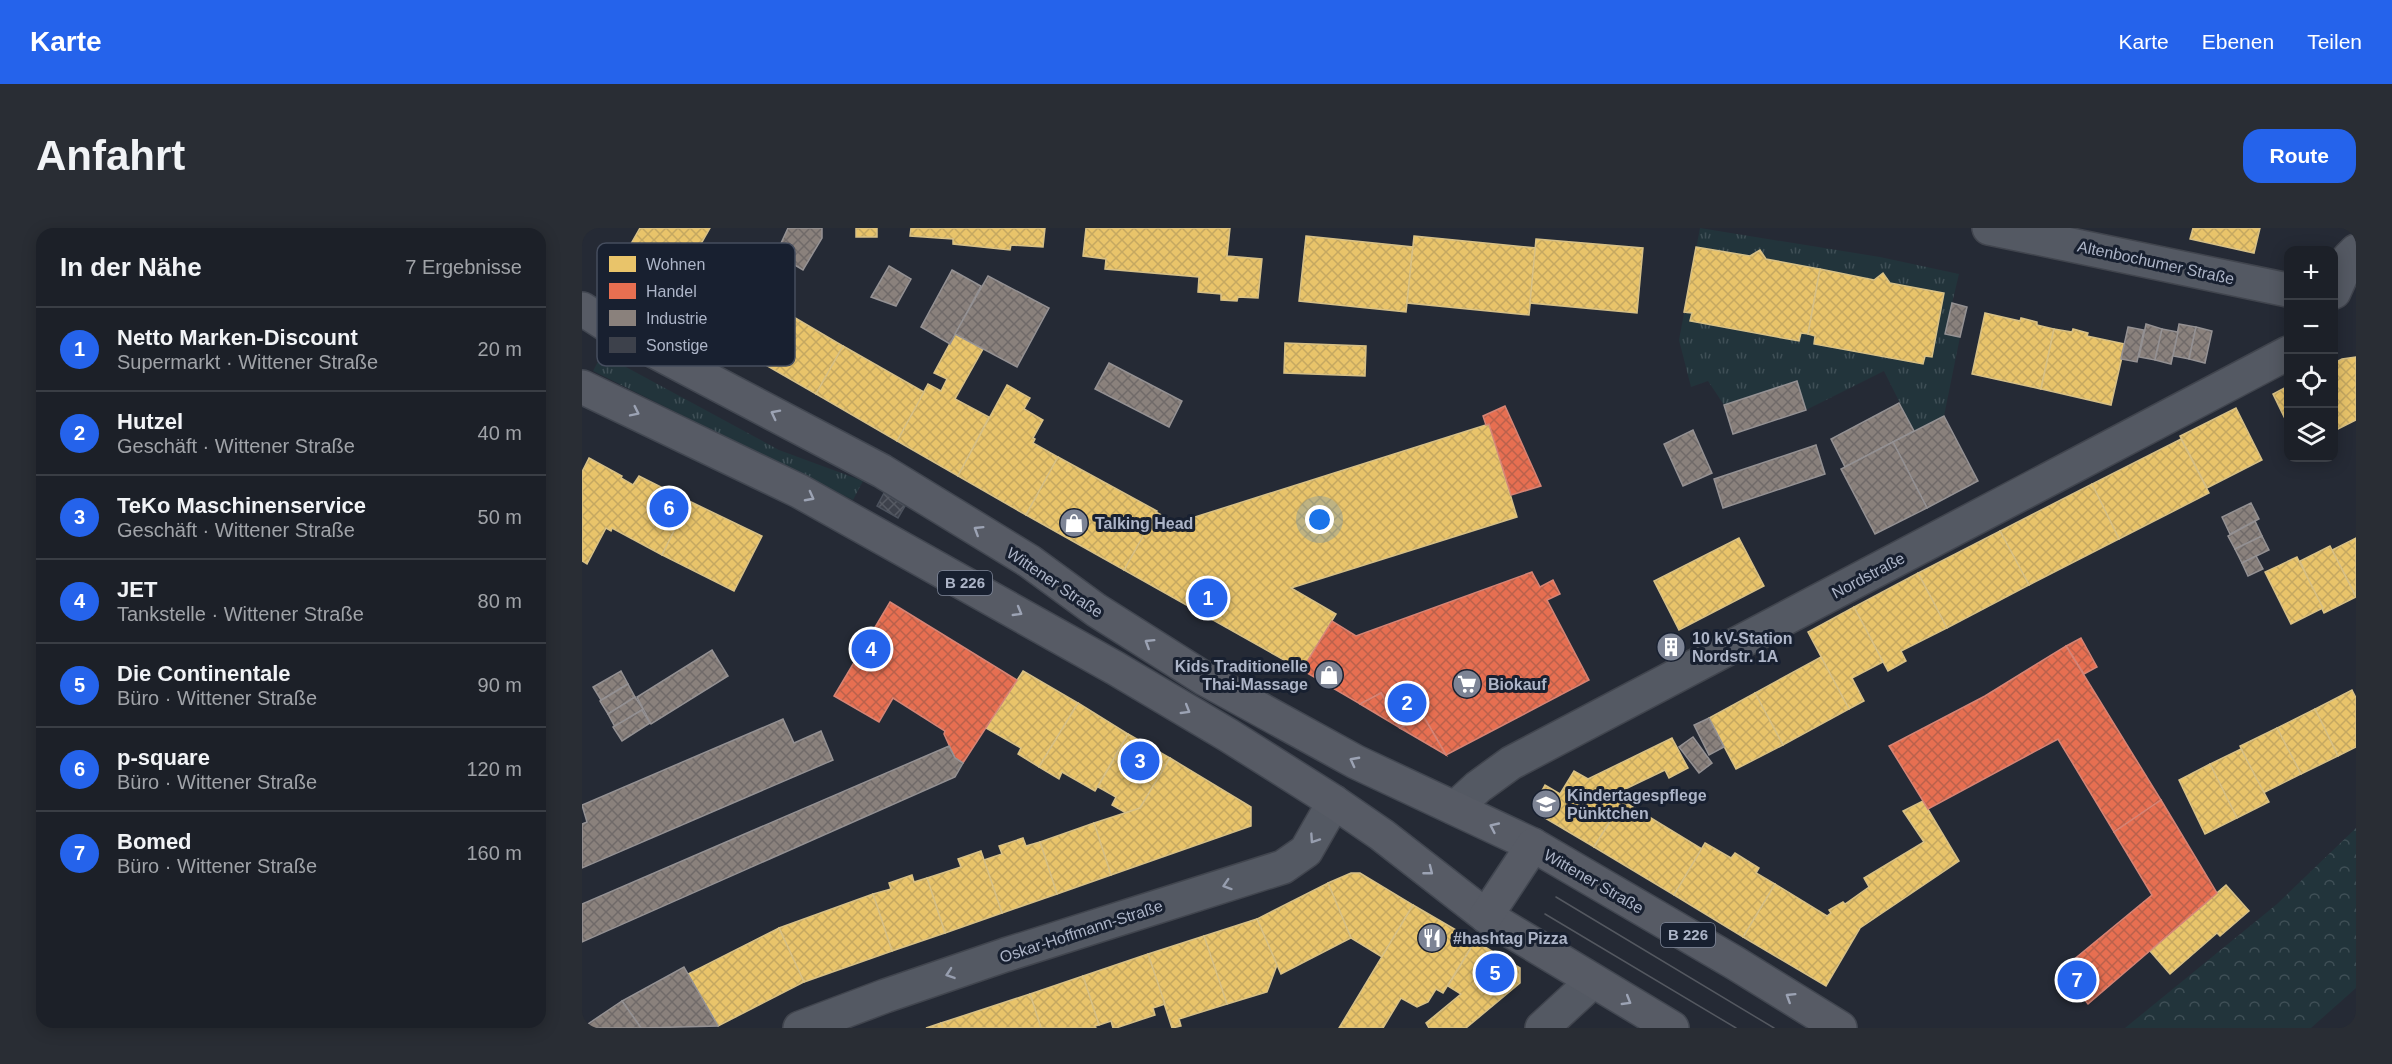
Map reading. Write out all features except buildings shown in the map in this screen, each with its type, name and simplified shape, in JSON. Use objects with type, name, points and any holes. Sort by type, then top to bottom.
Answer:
[{"type":"main road","name":"Wittener Straße","points":[[582,309],[597,319]]},
{"type":"main road","name":"Wittener Straße","points":[[683,366],[882,471],[1029,561],[1096,610],[1205,679],[1356,762],[1533,845],[1735,963],[1840,1028]]},
{"type":"main road","name":"B 226","points":[[582,387],[800,491],[1115,668],[1228,735],[1334,802],[1486,916],[1672,1028]]},
{"type":"main road","name":"Wittener Straße","points":[[1486,916],[1533,845]]},
{"type":"street","name":"Altenbochumer Straße","points":[[1989,228],[2284,289]]},
{"type":"street","points":[[2338,283],[2349,258],[2356,251]]},
{"type":"street","points":[[2338,300],[2356,305]]},
{"type":"street","name":"Nordstraße","points":[[1455,808],[1478,787],[1511,763],[2287,354]]},
{"type":"street","name":"Oskar-Hoffmann-Straße","points":[[800,1028],[994,959],[1283,867],[1306,851],[1334,802]]},
{"type":"street","points":[[1542,1028],[1593,981]]},
{"type":"green space","points":[[1700,228],[1880,257],[1959,274],[1945,333],[1960,337],[1944,416],[1914,431],[1884,371],[1806,410],[1797,381],[1724,405],[1708,381],[1691,387],[1679,340]]},
{"type":"green space","points":[[597,363],[597,366],[624,366],[779,450],[863,481],[853,500],[593,371]]},
{"type":"green space","points":[[2356,828],[2356,988],[2311,1028],[2125,1028],[2277,904]]},
{"type":"tram line","points":[[1556,897],[1774,1028]]},
{"type":"tram line","points":[[1545,914],[1736,1028]]},
{"type":"place","name":"p-square","points":[[669,508]]},
{"type":"place","name":"Talking Head","points":[[1074,523]]},
{"type":"place","name":"Netto Marken-Discount","points":[[1208,598]]},
{"type":"place","name":"10 kV-Station Nordstr. 1A","points":[[1671,647]]},
{"type":"place","name":"JET","points":[[871,649]]},
{"type":"place","name":"Kids Traditionelle Thai-Massage","points":[[1329,675]]},
{"type":"place","name":"Biokauf","points":[[1467,684]]},
{"type":"place","name":"Hutzel","points":[[1407,703]]},
{"type":"place","name":"TeKo Maschinenservice","points":[[1140,761]]},
{"type":"place","name":"Kindertagespflege Pünktchen","points":[[1546,804]]},
{"type":"place","name":"#hashtag Pizza","points":[[1432,938]]},
{"type":"place","name":"Die Continentale","points":[[1495,973]]},
{"type":"place","name":"Bomed","points":[[2077,980]]}]
